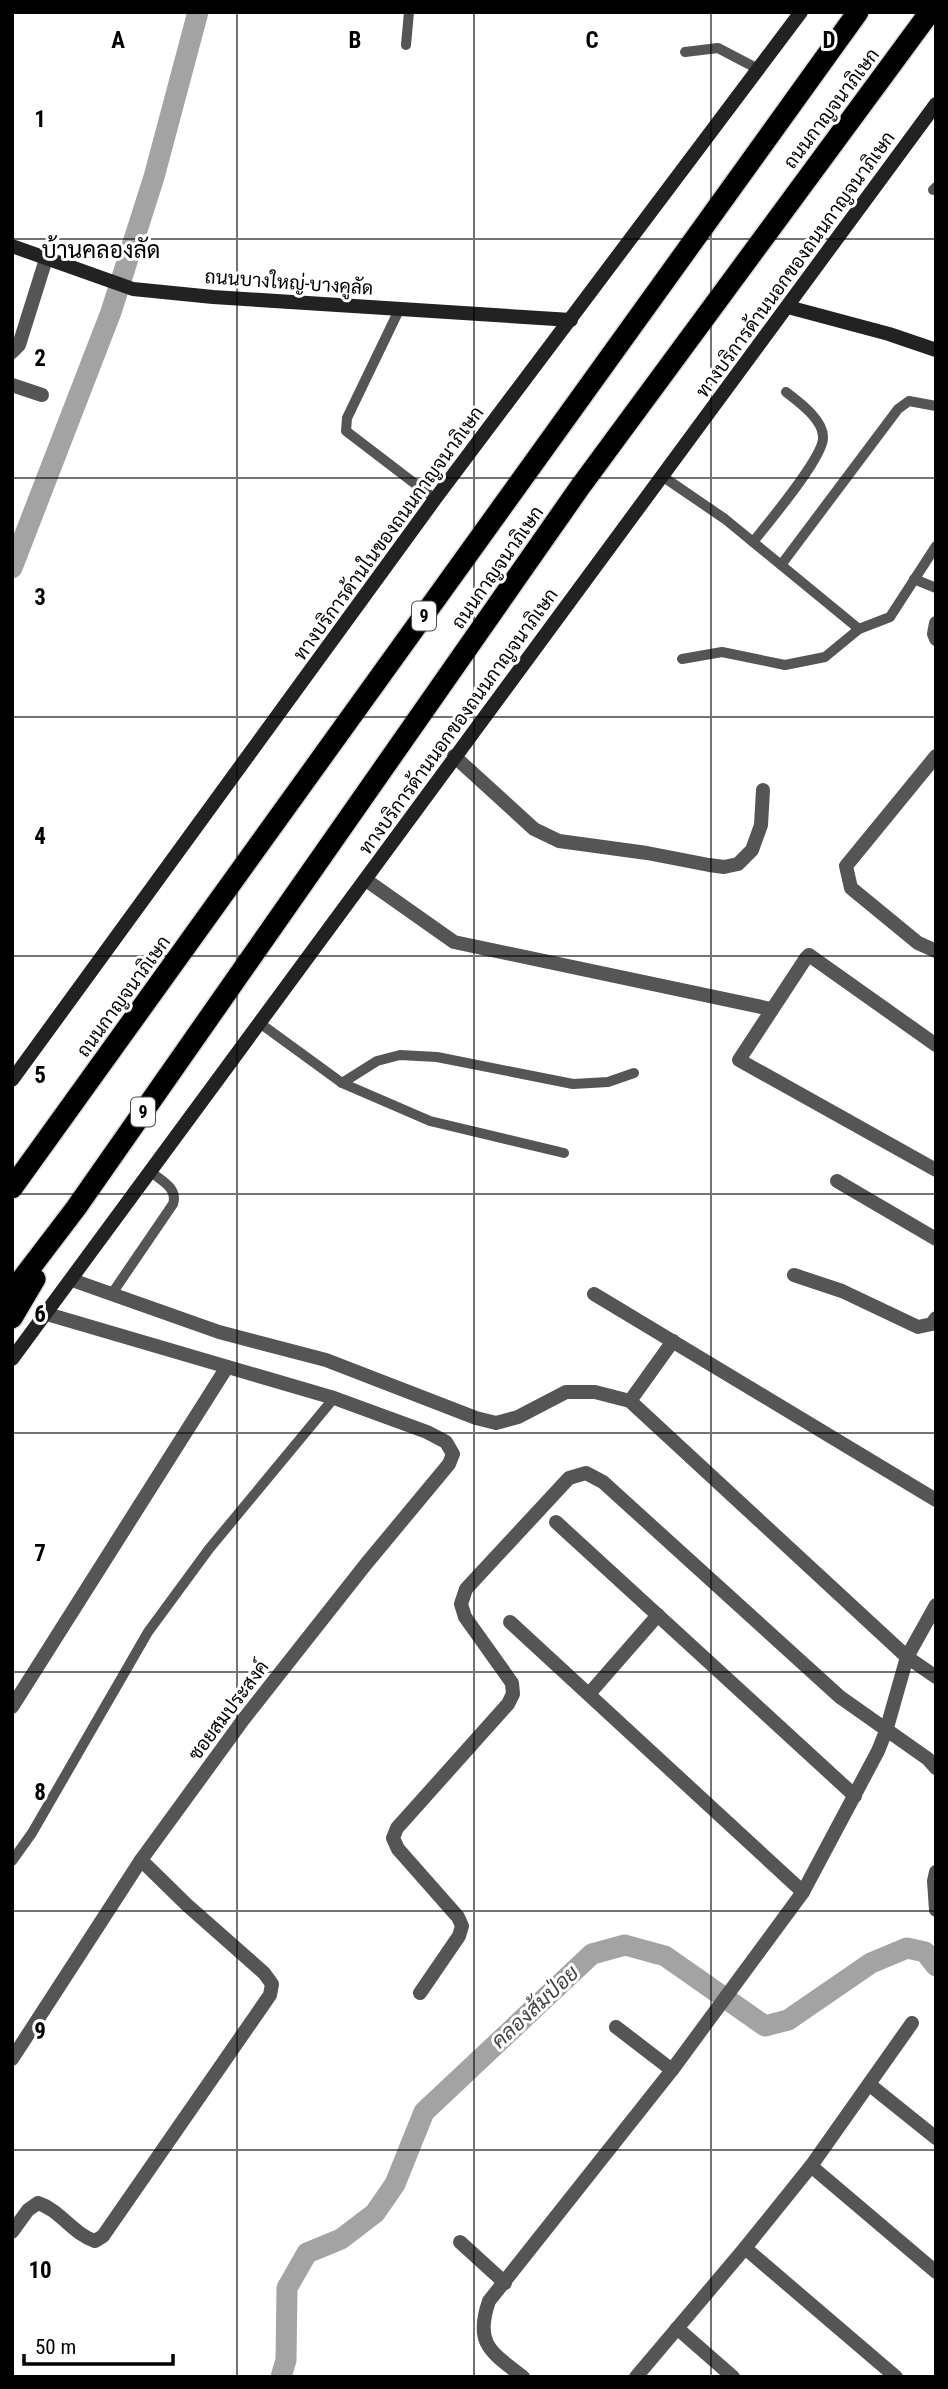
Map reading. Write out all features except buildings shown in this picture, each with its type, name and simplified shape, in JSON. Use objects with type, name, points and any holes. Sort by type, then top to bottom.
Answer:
[{"type":"highway","name":"ถนนกาญจนาภิเษก","points":[[12,1188],[858,12]]},
{"type":"highway","name":"ถนนกาญจนาภิเษก","points":[[12,1292],[76,1208],[580,487],[928,17]]},
{"type":"highway","points":[[12,1180],[30,1165]]},
{"type":"highway","points":[[12,1318],[76,1208]]},
{"type":"main road","name":"ทางบริการด้านในของถนนกาญจนาภิเษก","points":[[12,1080],[435,499],[801,12]]},
{"type":"main road","name":"ทางบริการด้านนอกของถนนกาญจนาภิเษก","points":[[12,1359],[936,104]]},
{"type":"main road","name":"ถนนบางใหญ่-บางคูลัด","points":[[12,246],[104,281],[134,289],[213,297],[571,320]]},
{"type":"main road","points":[[788,307],[889,334],[936,350]]},
{"type":"street","points":[[12,352],[19,345],[46,259]]},
{"type":"street","points":[[12,385],[42,396]]},
{"type":"street","points":[[936,623],[933,634],[936,639]]},
{"type":"street","points":[[936,756],[846,866],[851,888],[918,943],[936,951]]},
{"type":"street","points":[[454,757],[505,805],[534,828],[559,841],[724,867],[738,863],[752,850],[761,825],[763,790]]},
{"type":"street","points":[[366,880],[454,942],[771,1009]]},
{"type":"street","points":[[936,1045],[813,956],[806,958],[739,1060],[936,1170]]},
{"type":"street","points":[[837,1181],[936,1239]]},
{"type":"street","points":[[794,1275],[842,1291],[918,1327],[932,1324],[936,1318]]},
{"type":"street","points":[[72,1280],[219,1332],[326,1360],[475,1419],[496,1423],[518,1417],[566,1392],[595,1392],[630,1401],[907,1657],[936,1677]]},
{"type":"street","points":[[594,1294],[936,1500]]},
{"type":"street","name":"ซอยสมประสงค์","points":[[47,1314],[334,1398],[427,1432],[446,1442],[453,1454],[449,1464],[243,1720],[141,1860]]},
{"type":"street","points":[[630,1401],[673,1341]]},
{"type":"street","points":[[12,1707],[227,1367]]},
{"type":"street","points":[[420,1993],[459,1937],[462,1926],[458,1917],[398,1849],[393,1838],[397,1828],[508,1704],[513,1694],[512,1683],[465,1617],[461,1604],[466,1589],[569,1478],[586,1473],[603,1482],[840,1697],[928,1759],[936,1768]]},
{"type":"street","points":[[556,1522],[855,1796]]},
{"type":"street","points":[[523,2377],[497,2357],[484,2340],[482,2320],[489,2301],[672,2070],[803,1892],[855,1796],[886,1731],[907,1657],[936,1605]]},
{"type":"street","points":[[589,1694],[658,1615]]},
{"type":"street","points":[[510,1622],[803,1892]]},
{"type":"street","points":[[12,2059],[141,1860],[264,1973],[272,1984],[270,1994],[103,2236],[95,2241],[85,2238],[48,2206],[38,2203],[28,2210],[12,2231]]},
{"type":"street","points":[[936,1872],[936,1910]]},
{"type":"street","points":[[636,2377],[745,2249],[811,2166],[912,2023]]},
{"type":"street","points":[[616,2027],[672,2070]]},
{"type":"street","points":[[870,2085],[936,2138]]},
{"type":"street","points":[[811,2166],[936,2272]]},
{"type":"street","points":[[460,2242],[505,2283]]},
{"type":"street","points":[[745,2249],[896,2377]]},
{"type":"street","points":[[677,2328],[733,2377]]},
{"type":"lane","points":[[406,45],[409,12]]},
{"type":"lane","points":[[685,52],[718,48],[760,70]]},
{"type":"lane","points":[[400,308],[348,418],[346,431],[435,499]]},
{"type":"lane","points":[[753,542],[804,475],[824,436],[820,425],[808,411],[786,392]]},
{"type":"lane","points":[[781,565],[898,409],[909,401],[936,406]]},
{"type":"lane","points":[[662,476],[725,519],[859,629]]},
{"type":"lane","points":[[682,659],[722,652],[785,665],[825,657],[859,629],[890,617],[936,546]]},
{"type":"lane","points":[[914,579],[936,588]]},
{"type":"lane","points":[[261,1024],[342,1083],[430,1121],[564,1153]]},
{"type":"lane","points":[[342,1083],[377,1061],[400,1055],[437,1057],[573,1084],[608,1082],[634,1073]]},
{"type":"lane","points":[[111,1295],[176,1196],[174,1190],[151,1172]]},
{"type":"lane","points":[[12,1861],[32,1833],[148,1632],[209,1549],[334,1398]]},
{"type":"waterway","points":[[12,568],[111,312],[154,177],[198,12]]},
{"type":"waterway","name":"คลองส้มป่อย","points":[[281,2377],[286,2360],[287,2288],[307,2253],[341,2239],[375,2213],[395,2184],[424,2112],[592,1954],[625,1945],[665,1956],[765,2026],[788,2020],[871,1963],[907,1948],[925,1952],[936,1966]]},
{"type":"district","name":"บ้านคลองลัด","points":[[101,250]]}]
